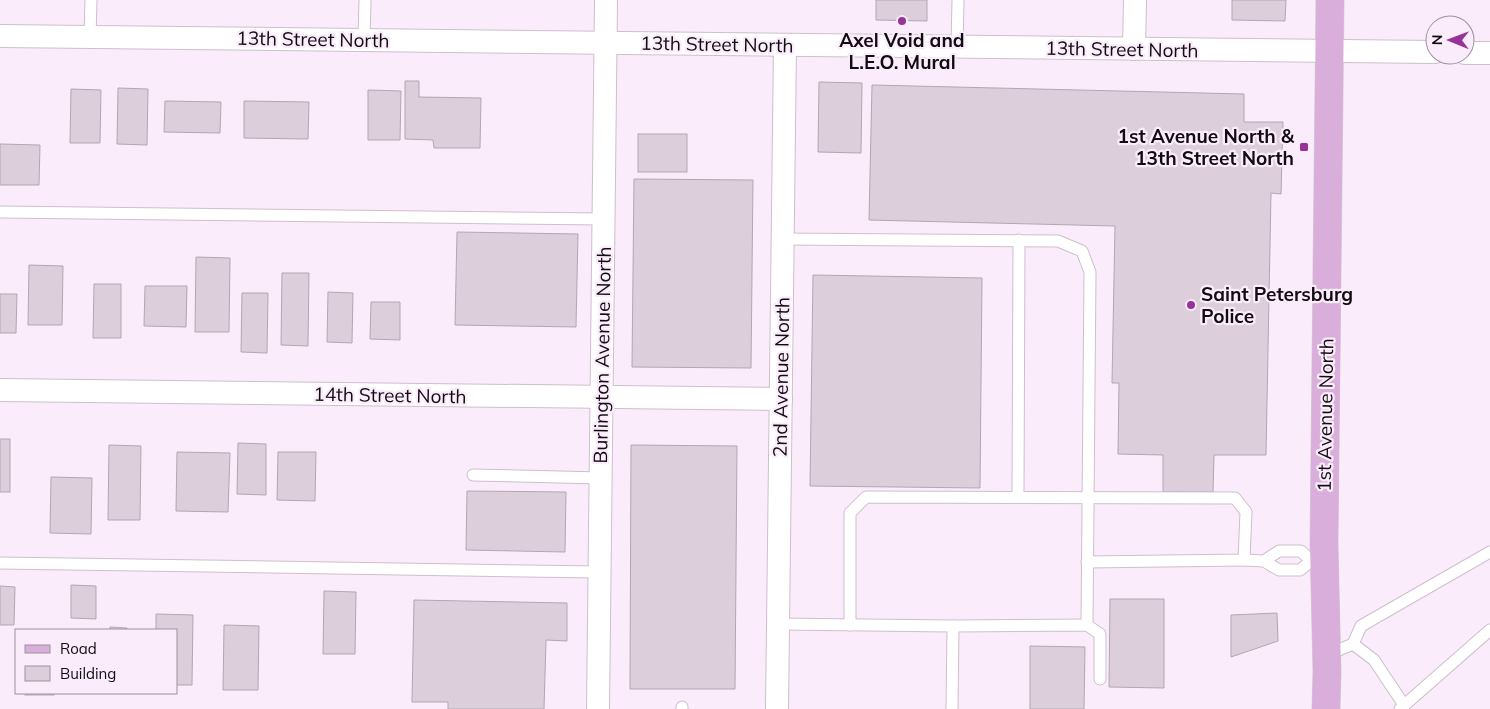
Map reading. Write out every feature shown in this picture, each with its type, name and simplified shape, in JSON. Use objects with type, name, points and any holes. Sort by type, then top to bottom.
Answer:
[{"type":"main road","name":"1st Avenue North","points":[[1326,709],[1326,655],[1318,560],[1330,0]]},
{"type":"street","name":"Burlington Avenue North","points":[[598,709],[606,0]]},
{"type":"street","points":[[1134,49],[1135,0]]},
{"type":"street","name":"13th Street North","points":[[0,36],[1425,52]]},
{"type":"street","name":"2nd Avenue North","points":[[777,709],[785,45]]},
{"type":"street","points":[[1475,53],[1490,53]]},
{"type":"street","name":"14th Street North","points":[[0,390],[781,399]]},
{"type":"lane","points":[[90,37],[91,0]]},
{"type":"lane","points":[[364,40],[365,0]]},
{"type":"lane","points":[[958,0],[958,47]]},
{"type":"lane","points":[[0,212],[604,219]]},
{"type":"lane","points":[[782,239],[1058,241],[1082,251],[1090,272],[1087,625]]},
{"type":"lane","points":[[1018,497],[1019,240]]},
{"type":"lane","points":[[473,475],[601,478]]},
{"type":"lane","points":[[850,625],[850,513],[866,497],[1235,498],[1246,512],[1244,560]]},
{"type":"lane","points":[[1264,561],[1279,551],[1301,551],[1318,560]]},
{"type":"lane","points":[[1326,655],[1353,644],[1361,626],[1490,552]]},
{"type":"lane","points":[[1087,562],[1244,560],[1264,561],[1279,570],[1300,570],[1318,560]]},
{"type":"lane","points":[[0,563],[600,572]]},
{"type":"lane","points":[[778,624],[1087,625],[1100,634],[1100,679]]},
{"type":"lane","points":[[952,709],[953,626]]},
{"type":"lane","points":[[1353,644],[1374,660],[1402,707],[1490,630]]},
{"type":"building","points":[[876,0],[927,0],[927,21],[876,20]]},
{"type":"building","points":[[1232,0],[1286,0],[1285,21],[1232,20]]},
{"type":"building","points":[[405,81],[419,81],[419,97],[481,98],[480,148],[434,148],[433,140],[405,139]]},
{"type":"building","points":[[819,82],[862,83],[861,153],[818,152]]},
{"type":"building","name":"Saint Petersburg Police","points":[[872,85],[1244,94],[1244,122],[1283,122],[1281,194],[1271,193],[1266,455],[1214,455],[1213,492],[1163,492],[1163,455],[1118,454],[1119,383],[1112,383],[1115,226],[869,220]]},
{"type":"building","points":[[118,88],[148,89],[147,145],[117,144]]},
{"type":"building","points":[[71,89],[101,90],[100,143],[70,143]]},
{"type":"building","points":[[368,90],[401,91],[400,140],[368,140]]},
{"type":"building","points":[[165,101],[221,102],[220,133],[164,132]]},
{"type":"building","points":[[244,101],[309,102],[308,139],[244,138]]},
{"type":"building","points":[[638,134],[687,134],[687,172],[638,172]]},
{"type":"building","points":[[0,144],[40,145],[39,185],[0,185]]},
{"type":"building","points":[[634,179],[753,180],[751,368],[632,367]]},
{"type":"building","points":[[457,232],[578,234],[576,327],[455,325]]},
{"type":"building","points":[[196,257],[230,258],[229,332],[195,332]]},
{"type":"building","points":[[29,265],[63,266],[62,325],[28,325]]},
{"type":"building","points":[[282,273],[309,273],[308,346],[281,345]]},
{"type":"building","points":[[813,275],[982,278],[980,488],[810,486]]},
{"type":"building","points":[[94,284],[121,284],[121,338],[93,338]]},
{"type":"building","points":[[145,286],[187,286],[186,327],[144,326]]},
{"type":"building","points":[[328,292],[353,293],[352,343],[327,342]]},
{"type":"building","points":[[242,293],[268,293],[267,353],[241,352]]},
{"type":"building","points":[[0,294],[17,294],[16,333],[0,333]]},
{"type":"building","points":[[371,302],[400,302],[400,340],[370,339]]},
{"type":"building","points":[[0,439],[10,439],[10,492],[0,492]]},
{"type":"building","points":[[238,443],[266,444],[266,495],[237,494]]},
{"type":"building","points":[[109,445],[141,446],[140,520],[108,520]]},
{"type":"building","points":[[631,445],[737,446],[735,689],[630,689]]},
{"type":"building","points":[[177,452],[230,453],[228,512],[176,511]]},
{"type":"building","points":[[278,452],[316,452],[315,501],[277,500]]},
{"type":"building","points":[[51,477],[92,478],[91,534],[50,533]]},
{"type":"building","points":[[467,491],[566,492],[565,552],[466,550]]},
{"type":"building","points":[[71,585],[96,586],[96,619],[71,618]]},
{"type":"building","points":[[0,586],[15,587],[14,625],[0,625]]},
{"type":"building","points":[[324,591],[356,592],[355,654],[323,654]]},
{"type":"building","points":[[1110,599],[1164,599],[1164,688],[1109,687]]},
{"type":"building","points":[[414,600],[567,603],[567,641],[546,640],[544,709],[448,709],[448,702],[412,702]]},
{"type":"building","points":[[1277,613],[1278,641],[1231,657],[1231,615]]},
{"type":"building","points":[[156,614],[193,615],[192,685],[178,685],[178,629],[156,629]]},
{"type":"building","points":[[224,625],[259,626],[258,690],[223,690]]},
{"type":"building","points":[[110,627],[127,628],[127,629],[110,629]]},
{"type":"building","points":[[1030,646],[1085,647],[1084,709],[1030,709]]},
{"type":"building","points":[[25,694],[54,694],[54,695]]},
{"type":"place","name":"Axel Void and L.E.O. Mural","points":[[902,21]]},
{"type":"place","name":"1st Avenue North & 13th Street North","points":[[1304,147]]},
{"type":"place","name":"Saint Petersburg Police","points":[[1191,305]]}]
